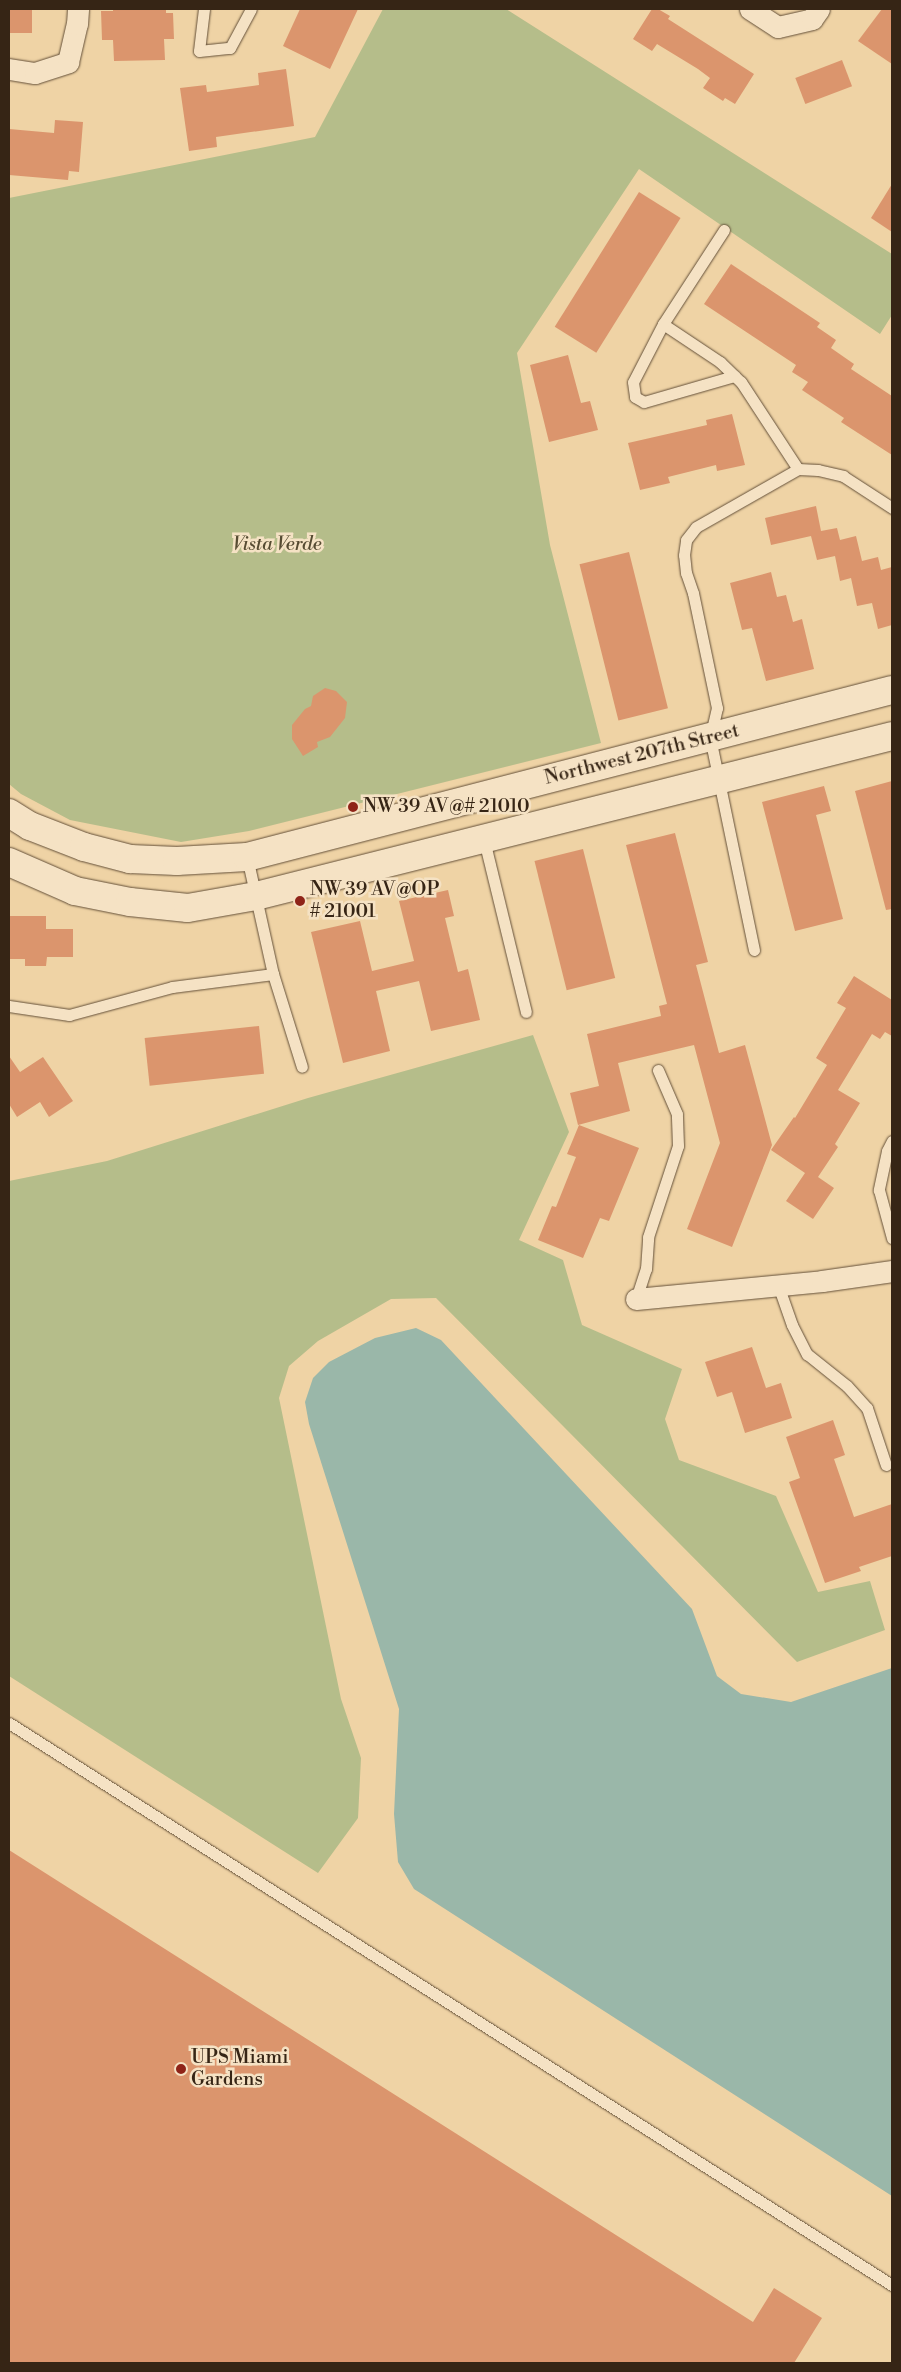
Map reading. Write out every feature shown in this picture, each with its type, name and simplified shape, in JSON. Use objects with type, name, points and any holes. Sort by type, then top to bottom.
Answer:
[{"type":"street","points":[[9,69],[35,72],[68,62],[77,24],[78,9]]},
{"type":"street","points":[[750,9],[778,27],[816,14]]},
{"type":"street","name":"Northwest 207th Street","points":[[9,813],[30,826],[84,847],[130,859],[177,861],[247,857],[892,690]]},
{"type":"street","points":[[9,862],[75,891],[130,902],[188,908],[256,896],[892,736]]},
{"type":"street","points":[[636,1299],[778,1285],[892,1271]]},
{"type":"lane","points":[[204,9],[200,51],[230,48],[251,9]]},
{"type":"lane","points":[[724,230],[663,324],[633,382],[635,397],[644,402],[734,376]]},
{"type":"lane","points":[[663,324],[720,362],[734,376],[760,409],[798,469]]},
{"type":"lane","points":[[754,950],[710,738],[717,708],[693,593],[686,573],[684,554],[686,540],[696,527],[798,469],[818,470],[843,476],[892,508]]},
{"type":"lane","points":[[484,840],[526,1012]]},
{"type":"lane","points":[[247,857],[273,974],[302,1067]]},
{"type":"lane","points":[[9,1006],[69,1015],[172,987],[273,974]]},
{"type":"lane","points":[[636,1299],[646,1270],[648,1237],[678,1146],[677,1114],[658,1070]]},
{"type":"lane","points":[[892,1141],[887,1151],[879,1190],[892,1238]]},
{"type":"lane","points":[[778,1285],[792,1325],[807,1354],[847,1386],[867,1408],[886,1465]]},
{"type":"lane","points":[[9,1723],[892,2284]]},
{"type":"green space","name":"Vista Verde","points":[[383,9],[506,9],[892,254],[892,315],[880,334],[639,169],[517,353],[550,545],[601,743],[249,831],[181,842],[70,820],[21,794],[9,784],[9,198],[315,137]]},
{"type":"green space","points":[[533,1035],[569,1132],[519,1240],[563,1260],[582,1325],[682,1369],[665,1419],[679,1460],[776,1496],[818,1592],[870,1581],[885,1630],[797,1662],[436,1298],[391,1299],[318,1341],[289,1366],[279,1398],[341,1699],[361,1758],[358,1818],[318,1873],[9,1676],[9,1181],[107,1161],[308,1098]]},
{"type":"shaded area","points":[[416,1328],[441,1340],[692,1609],[717,1676],[741,1694],[791,1702],[892,1668],[892,2196],[414,1889],[398,1862],[394,1814],[399,1709],[309,1424],[305,1402],[313,1378],[329,1362],[375,1338]]},
{"type":"building","points":[[9,9],[32,9],[32,33],[9,33]]},
{"type":"building","points":[[113,9],[166,9],[166,13],[173,13],[174,39],[164,39],[165,60],[114,61],[113,40],[102,40],[101,11],[113,11]]},
{"type":"building","points":[[300,9],[358,9],[330,69],[283,46]]},
{"type":"building","points":[[652,9],[658,9],[670,16],[668,19],[754,74],[735,104],[725,98],[723,101],[703,88],[710,78],[698,69],[657,44],[652,51],[633,39]]},
{"type":"building","points":[[882,9],[892,9],[892,64],[858,41]]},
{"type":"building","points":[[842,60],[852,86],[805,104],[795,78]]},
{"type":"building","points":[[286,69],[294,126],[216,137],[217,147],[189,151],[180,88],[206,85],[207,92],[259,85],[258,73]]},
{"type":"building","points":[[55,120],[83,122],[79,172],[69,171],[68,180],[9,175],[9,129],[54,133]]},
{"type":"building","points":[[892,184],[892,232],[871,218]]},
{"type":"building","points":[[639,192],[681,218],[596,353],[555,327]]},
{"type":"building","points":[[731,264],[820,323],[817,327],[836,340],[831,348],[854,364],[851,369],[892,396],[892,455],[841,422],[844,418],[802,390],[808,382],[792,372],[796,365],[704,304]]},
{"type":"building","points":[[568,355],[581,403],[590,401],[598,430],[549,442],[530,365]]},
{"type":"building","points":[[732,414],[745,465],[717,471],[716,465],[668,477],[670,483],[640,490],[628,443],[707,425],[706,420]]},
{"type":"building","points":[[816,506],[821,531],[837,528],[840,540],[856,536],[862,561],[878,557],[881,570],[892,567],[892,625],[878,629],[872,603],[857,606],[851,578],[840,581],[835,556],[817,560],[811,536],[771,545],[765,518]]},
{"type":"building","points":[[629,552],[668,708],[618,721],[580,564]]},
{"type":"building","points":[[771,572],[777,597],[786,595],[793,622],[802,619],[814,669],[766,681],[752,628],[742,630],[730,583]]},
{"type":"building","points":[[325,688],[336,691],[347,702],[345,718],[330,737],[317,742],[318,747],[303,756],[292,739],[292,725],[305,709],[311,706],[313,696]]},
{"type":"building","points":[[892,781],[892,909],[886,910],[855,791]]},
{"type":"building","points":[[824,786],[831,811],[816,815],[843,919],[795,931],[762,802]]},
{"type":"building","points":[[675,833],[708,962],[696,965],[719,1053],[745,1045],[772,1145],[732,1247],[687,1229],[720,1143],[694,1045],[618,1063],[630,1111],[578,1125],[570,1093],[599,1086],[587,1034],[661,1016],[659,1006],[667,1004],[626,845]]},
{"type":"building","points":[[583,849],[615,978],[567,990],[534,861]]},
{"type":"building","points":[[448,890],[454,916],[445,918],[458,972],[468,969],[480,1020],[431,1031],[419,981],[376,991],[390,1051],[343,1063],[311,932],[360,921],[372,971],[414,961],[399,901]]},
{"type":"building","points":[[9,916],[46,916],[46,929],[73,929],[73,957],[47,957],[46,966],[25,966],[25,959],[9,959]]},
{"type":"building","points":[[854,976],[892,1000],[892,1036],[885,1032],[880,1039],[872,1034],[838,1090],[860,1103],[835,1144],[838,1147],[818,1177],[834,1188],[813,1219],[786,1201],[805,1173],[771,1150],[795,1118],[827,1065],[816,1058],[846,1008],[837,1003]]},
{"type":"building","points":[[259,1026],[264,1074],[150,1086],[145,1038]]},
{"type":"building","points":[[9,1056],[20,1072],[43,1057],[73,1101],[49,1117],[40,1102],[17,1117],[9,1104]]},
{"type":"building","points":[[579,1125],[639,1148],[609,1221],[600,1218],[583,1258],[538,1240],[552,1206],[556,1207],[576,1157],[567,1154]]},
{"type":"building","points":[[752,1347],[766,1388],[781,1383],[792,1418],[745,1433],[732,1392],[717,1397],[705,1362]]},
{"type":"building","points":[[833,1420],[845,1455],[834,1459],[854,1517],[892,1504],[892,1556],[859,1567],[861,1571],[825,1583],[789,1482],[800,1478],[786,1437]]},
{"type":"building","name":"UPS Miami Gardens","points":[[9,1850],[753,2322],[774,2288],[822,2318],[794,2363],[9,2363]]},
{"type":"place","name":"NW 39 AV@# 21010","points":[[353,807]]},
{"type":"place","name":"NW 39 AV@OP # 21001","points":[[300,901]]},
{"type":"place","name":"UPS Miami Gardens","points":[[181,2069]]}]
